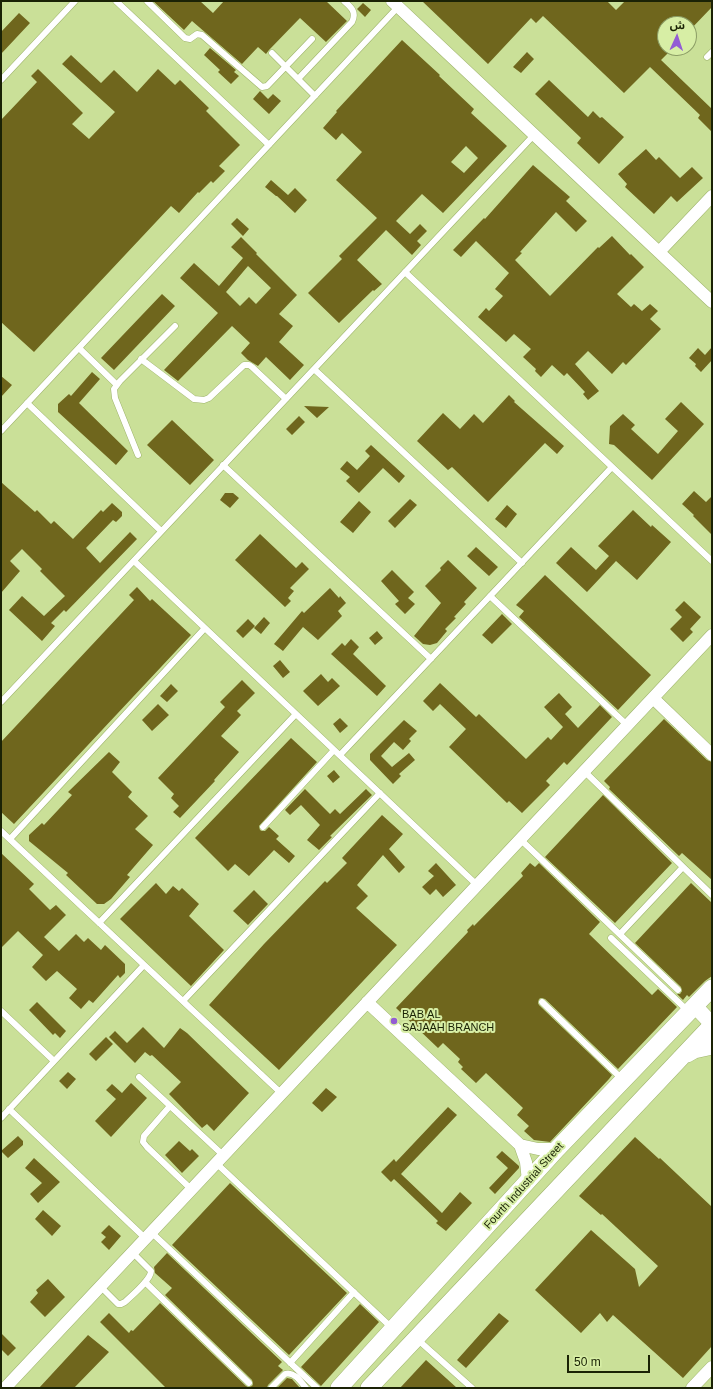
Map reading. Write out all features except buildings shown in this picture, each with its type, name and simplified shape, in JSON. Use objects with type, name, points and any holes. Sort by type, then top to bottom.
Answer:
[{"type":"main road","name":"Fourth Industrial Street","points":[[339,1388],[557,1149],[692,1009],[710,993]]},
{"type":"main road","points":[[369,1388],[712,1024]]},
{"type":"main road","points":[[681,1057],[694,1050],[712,1046]]},
{"type":"street","points":[[395,4],[712,302]]},
{"type":"street","points":[[659,252],[712,196]]},
{"type":"street","points":[[4,1388],[712,635]]},
{"type":"street","points":[[652,698],[712,755]]},
{"type":"street","points":[[367,1002],[520,1145],[526,1162],[528,1181]]},
{"type":"street","points":[[692,1009],[712,1024]]},
{"type":"street","points":[[520,1145],[538,1149],[557,1149]]},
{"type":"street","points":[[692,1388],[712,1367]]},
{"type":"lane","points":[[1,80],[75,1]]},
{"type":"lane","points":[[116,1],[269,145]]},
{"type":"lane","points":[[147,1],[186,38],[189,39],[197,34],[202,35],[260,86],[267,86],[312,39]]},
{"type":"lane","points":[[298,79],[352,22],[354,15],[353,11],[344,1]]},
{"type":"lane","points":[[1,431],[316,96],[395,4]]},
{"type":"lane","points":[[272,53],[316,96]]},
{"type":"lane","points":[[1,700],[134,561],[534,135]]},
{"type":"lane","points":[[405,272],[712,561]]},
{"type":"lane","points":[[138,456],[114,389],[116,384],[175,326]]},
{"type":"lane","points":[[79,348],[116,384]]},
{"type":"lane","points":[[142,359],[194,399],[199,400],[209,398],[246,364],[252,367],[286,399]]},
{"type":"lane","points":[[314,369],[522,563]]},
{"type":"lane","points":[[27,403],[162,531]]},
{"type":"lane","points":[[223,465],[431,659]]},
{"type":"lane","points":[[340,755],[612,467]]},
{"type":"lane","points":[[134,561],[477,885]]},
{"type":"lane","points":[[490,596],[628,725]]},
{"type":"lane","points":[[10,839],[205,628]]},
{"type":"lane","points":[[99,923],[296,714]]},
{"type":"lane","points":[[263,827],[334,750]]},
{"type":"lane","points":[[584,771],[712,895]]},
{"type":"lane","points":[[183,1001],[380,794]]},
{"type":"lane","points":[[1,831],[281,1094]]},
{"type":"lane","points":[[520,839],[678,990]]},
{"type":"lane","points":[[620,934],[683,867]]},
{"type":"lane","points":[[611,938],[692,1009]]},
{"type":"lane","points":[[1,1118],[144,965]]},
{"type":"lane","points":[[542,1002],[624,1080]]},
{"type":"lane","points":[[1,1012],[54,1061]]},
{"type":"lane","points":[[138,1077],[170,1106],[219,1159],[393,1329]]},
{"type":"lane","points":[[170,1106],[144,1136],[143,1142],[191,1189]]},
{"type":"lane","points":[[9,1109],[317,1388]]},
{"type":"lane","points":[[100,1286],[117,1303],[121,1304],[125,1302],[145,1282],[151,1275],[151,1271],[132,1252]]},
{"type":"lane","points":[[145,1282],[249,1383]]},
{"type":"lane","points":[[290,1363],[354,1292]]},
{"type":"lane","points":[[416,1338],[472,1388]]},
{"type":"lane","points":[[271,1388],[282,1376],[288,1373],[293,1375],[306,1388]]},
{"type":"place","name":"BAB AL SAJAAH BRANCH","points":[[394,1021]]}]
